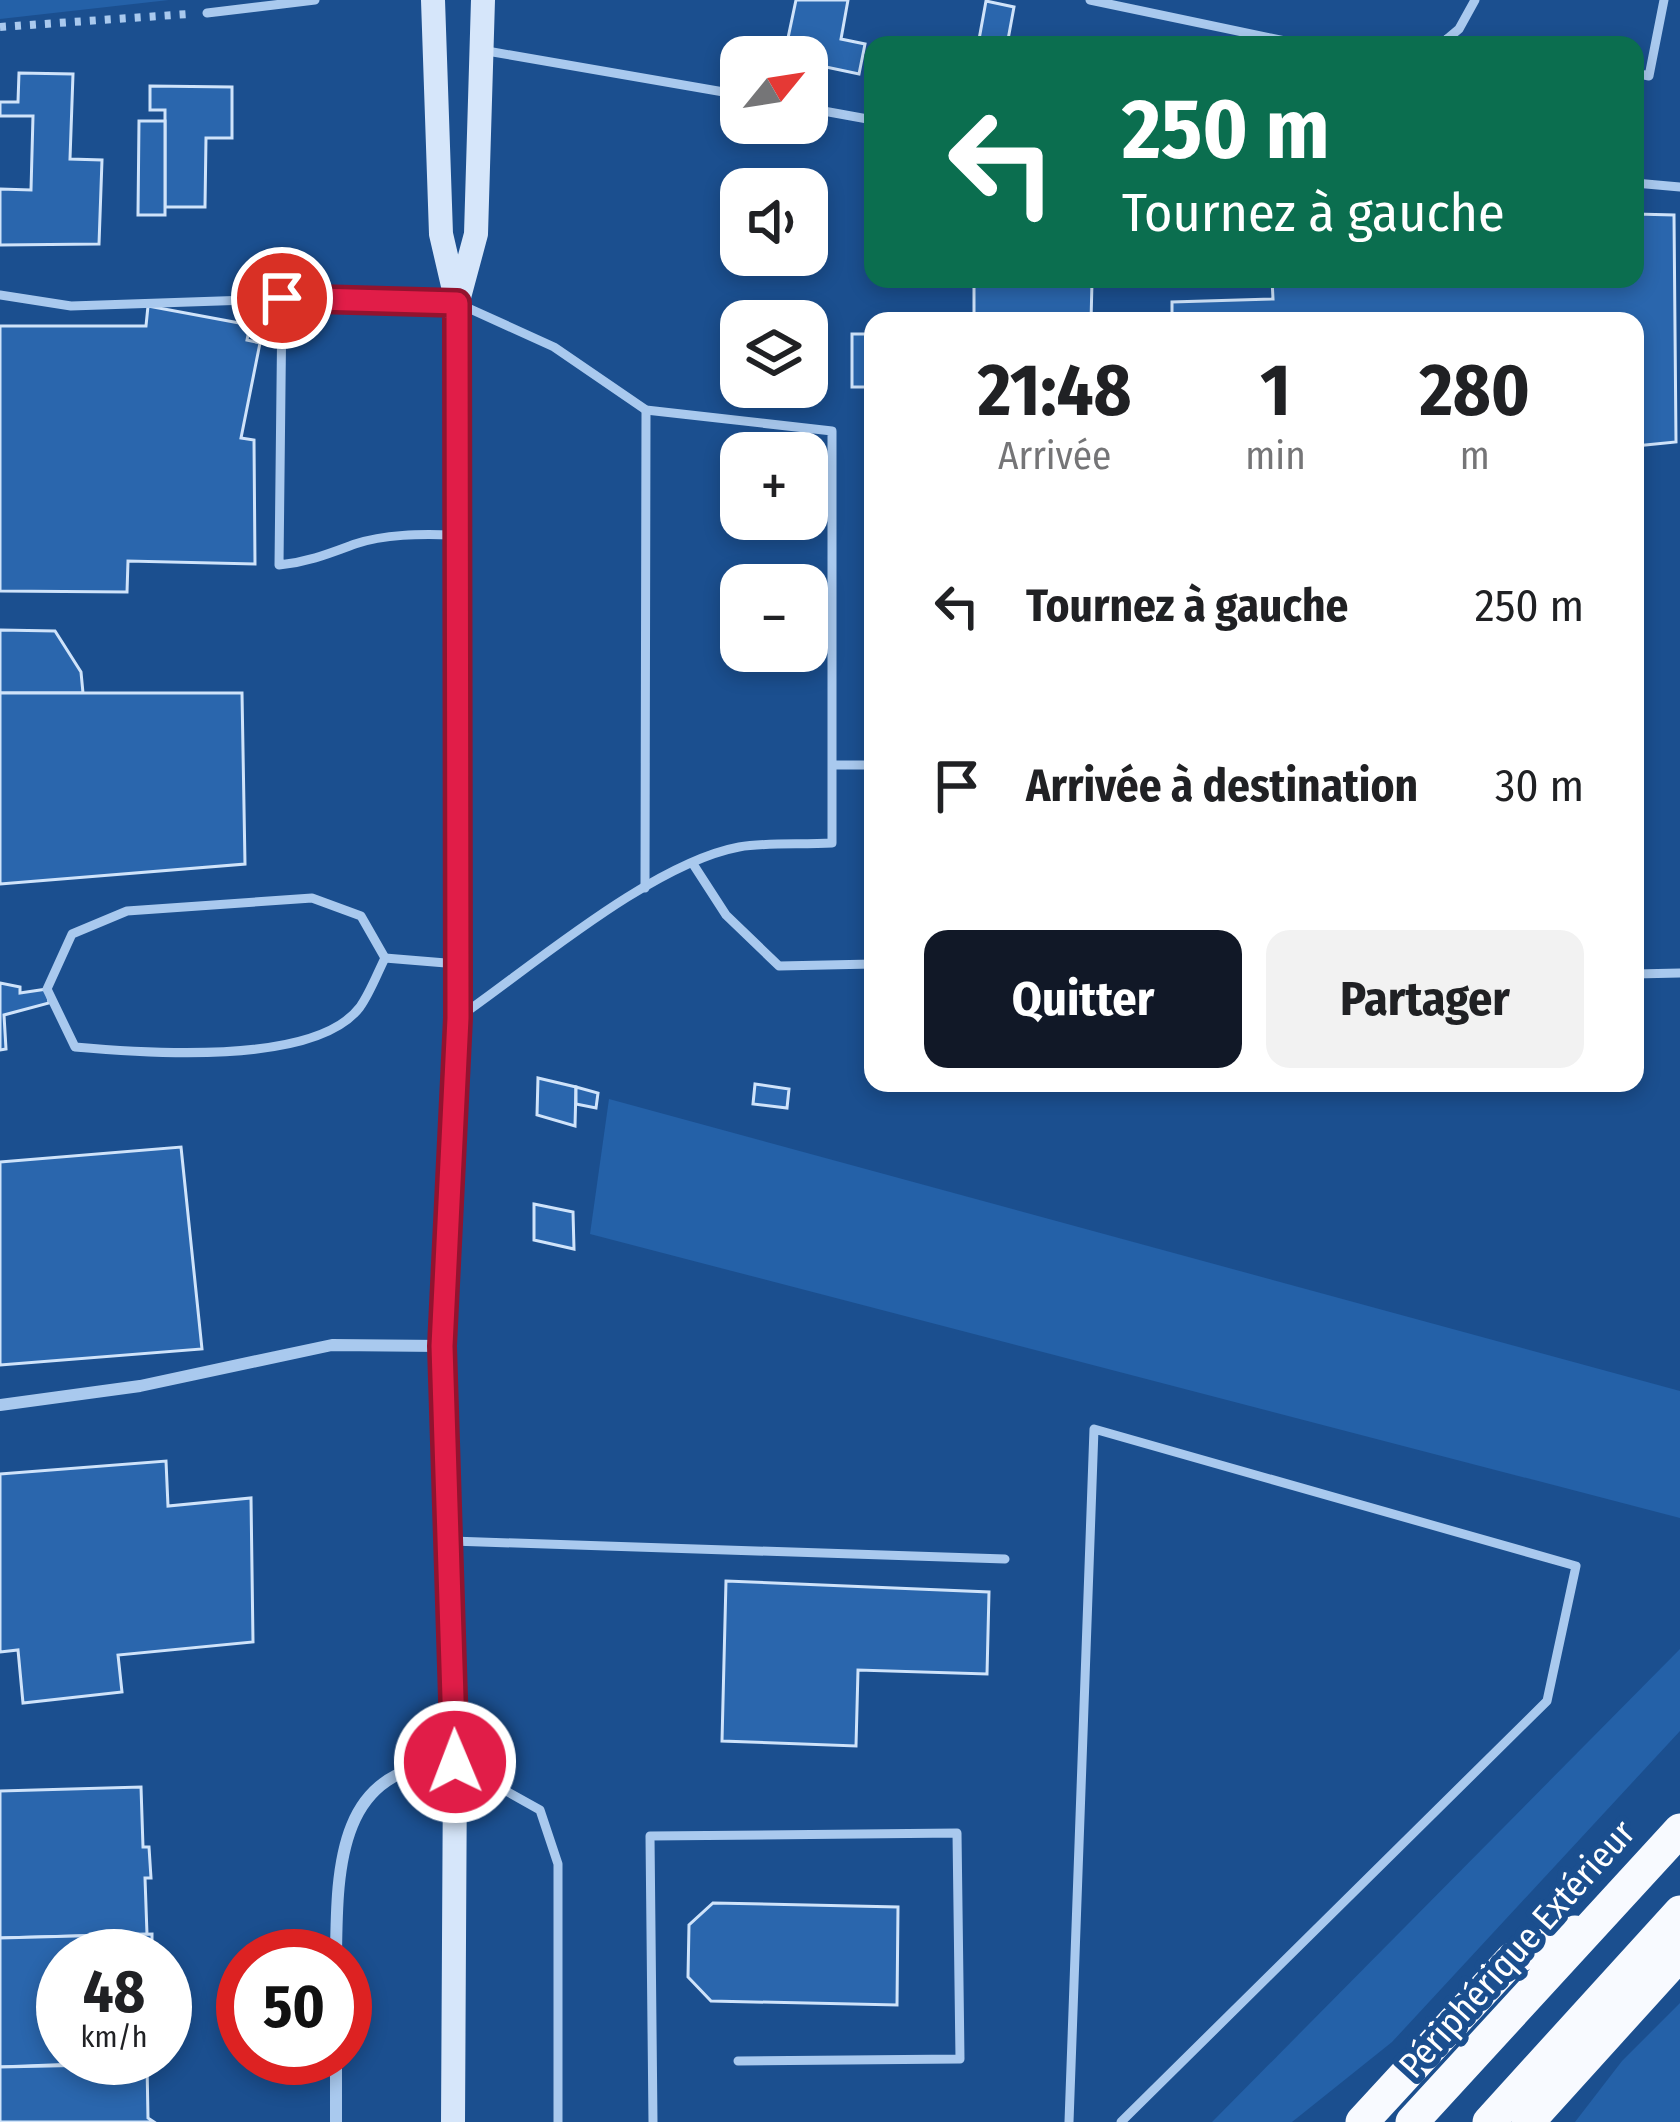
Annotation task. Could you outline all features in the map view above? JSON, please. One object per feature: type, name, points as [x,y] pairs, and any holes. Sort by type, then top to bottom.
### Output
[{"type":"highway","name":"Périphérique Extérieur","points":[[1412,2122],[1680,1830]]},
{"type":"highway","points":[[1489,2122],[1680,1912]]},
{"type":"highway","points":[[1362,2122],[1512,1959],[1588,1926]]},
{"type":"highway","points":[[1528,2122],[1671,1964],[1680,1936]]},
{"type":"main road","points":[[433,0],[441,234],[457,303],[458,1018],[442,1346],[452,1540],[453,2122]]},
{"type":"main road","points":[[457,303],[476,234],[482,0]]},
{"type":"street","points":[[0,1405],[140,1386],[332,1346],[442,1346]]},
{"type":"street","points":[[336,1929],[337,1870],[363,1800],[401,1768],[455,1762]]},
{"type":"street","points":[[336,2085],[336,2122]]},
{"type":"lane","points":[[207,13],[315,0]]},
{"type":"lane","points":[[1090,0],[1261,36]]},
{"type":"lane","points":[[1448,36],[1475,0]]},
{"type":"lane","points":[[1644,75],[1649,76],[1664,0]]},
{"type":"lane","points":[[481,50],[720,91]]},
{"type":"lane","points":[[828,111],[864,118]]},
{"type":"lane","points":[[1644,184],[1680,187]]},
{"type":"lane","points":[[0,295],[71,306],[282,298],[457,303],[554,346],[646,410],[832,430],[832,843],[737,848],[693,864],[645,889],[458,1018]]},
{"type":"lane","points":[[282,298],[279,565],[316,561],[358,543],[410,534],[458,535]]},
{"type":"lane","points":[[645,889],[646,410]]},
{"type":"lane","points":[[833,765],[864,765]]},
{"type":"lane","points":[[693,864],[726,915],[779,965],[864,964]]},
{"type":"lane","points":[[312,898],[361,916],[385,958],[358,1010],[320,1036],[258,1048],[152,1054],[75,1047],[47,989],[72,934],[127,911],[312,898]]},
{"type":"lane","points":[[385,958],[458,964]]},
{"type":"lane","points":[[1644,974],[1680,974]]},
{"type":"lane","points":[[1069,2122],[1094,1429],[1576,1567],[1547,1701],[1121,2122]]},
{"type":"lane","points":[[452,1540],[1005,1559]]},
{"type":"lane","points":[[455,1762],[540,1810],[558,1864],[558,2122]]},
{"type":"lane","points":[[653,2122],[650,1836],[957,1833],[960,2059],[738,2062]]},
{"type":"path","points":[[0,26],[207,13]]},
{"type":"shaded area","points":[[0,0],[169,0],[0,19]]},
{"type":"shaded area","points":[[609,1099],[1680,1391],[1680,1518],[590,1234]]},
{"type":"shaded area","points":[[1680,1649],[1680,1731],[1392,2042],[1292,2122],[1212,2122]]},
{"type":"shaded area","points":[[1680,2003],[1680,2122],[1575,2122],[1622,2061]]},
{"type":"building","points":[[796,0],[848,0],[841,39],[864,44],[859,74],[828,67],[828,36],[788,36]]},
{"type":"building","points":[[986,1],[1014,7],[1009,36],[980,36]]},
{"type":"building","points":[[19,73],[73,74],[70,159],[102,160],[99,244],[0,245],[0,189],[31,190],[33,116],[0,116],[0,102],[18,102]]},
{"type":"building","points":[[150,86],[232,87],[232,138],[206,138],[205,207],[165,207],[165,110],[150,110]]},
{"type":"building","points":[[139,121],[165,121],[165,215],[138,215]]},
{"type":"building","points":[[1644,214],[1674,215],[1676,442],[1644,445],[1644,312],[1172,312],[1172,302],[1273,299],[1272,288],[1644,288]]},
{"type":"building","points":[[974,288],[1092,288],[1091,312],[974,312]]},
{"type":"building","points":[[148,306],[250,325],[247,340],[260,343],[241,438],[254,440],[255,564],[128,561],[127,592],[0,591],[0,326],[146,326]]},
{"type":"building","points":[[852,334],[864,334],[864,387],[852,387]]},
{"type":"building","points":[[0,630],[55,631],[81,672],[83,693],[0,693]]},
{"type":"building","points":[[0,693],[242,693],[245,864],[0,884]]},
{"type":"building","points":[[0,983],[20,987],[20,993],[47,989],[49,1003],[4,1015],[6,1049],[0,1050]]},
{"type":"building","points":[[538,1078],[576,1087],[575,1126],[537,1115]]},
{"type":"building","points":[[755,1084],[789,1089],[787,1108],[753,1104]]},
{"type":"building","points":[[576,1087],[598,1093],[596,1108],[576,1104]]},
{"type":"building","points":[[181,1147],[202,1349],[0,1365],[0,1162]]},
{"type":"building","points":[[534,1204],[573,1212],[574,1249],[534,1240]]},
{"type":"building","points":[[166,1461],[168,1506],[251,1498],[253,1642],[118,1655],[122,1692],[23,1703],[18,1650],[0,1652],[0,1474]]},
{"type":"building","points":[[726,1581],[989,1592],[987,1674],[858,1670],[856,1746],[722,1741]]},
{"type":"building","points":[[141,1787],[143,1847],[149,1847],[151,1878],[145,1878],[147,1929],[36,1929],[36,1937],[0,1938],[0,1791]]},
{"type":"building","points":[[713,1903],[898,1907],[897,2005],[711,2001],[688,1977],[689,1925]]},
{"type":"building","points":[[36,1937],[36,2066],[0,2067],[0,1938]]},
{"type":"building","points":[[36,2066],[36,2085],[147,2085],[148,2118],[154,2122],[0,2122],[0,2067]]},
{"type":"route","points":[[282,298],[457,303],[458,1018],[442,1346],[452,1540],[455,1762]]}]
